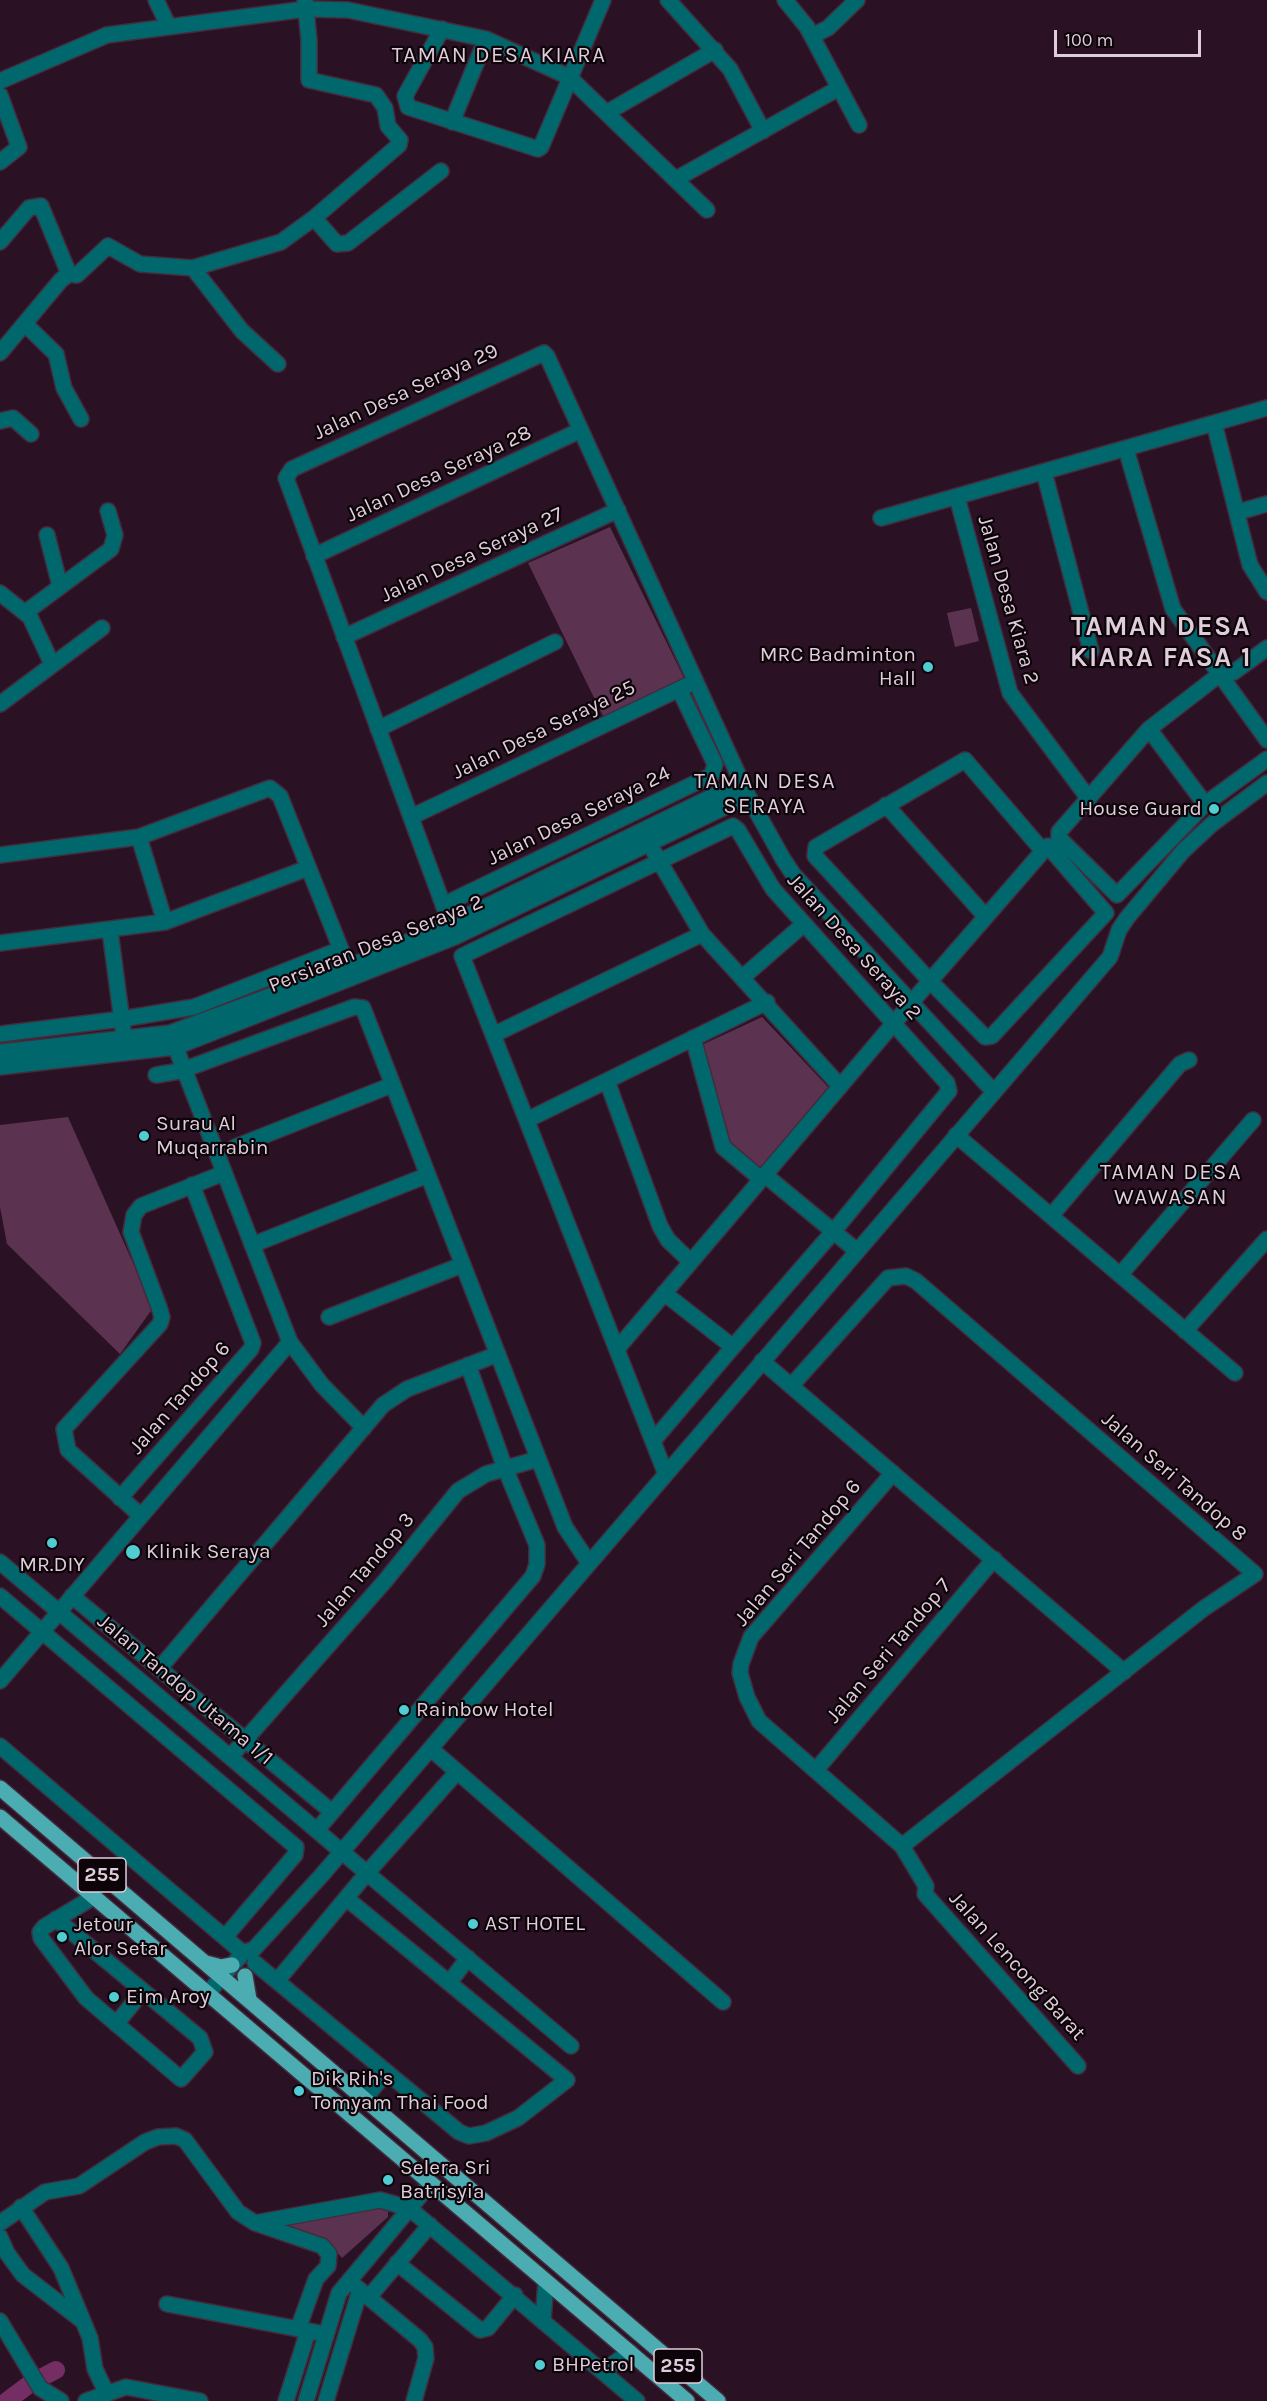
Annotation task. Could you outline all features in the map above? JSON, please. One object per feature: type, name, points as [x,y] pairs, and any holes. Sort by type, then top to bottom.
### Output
[{"type":"main road","name":"255","points":[[0,1788],[221,1977],[247,1966],[249,1999],[718,2401]]},
{"type":"main road","name":"255","points":[[0,1817],[687,2401]]},
{"type":"main road","points":[[203,1961],[214,1966],[232,1965]]},
{"type":"main road","points":[[581,2312],[595,2296]]},
{"type":"main road","points":[[600,2327],[614,2311]]},
{"type":"street","points":[[156,0],[169,27]]},
{"type":"street","points":[[442,29],[405,96],[408,107],[533,149],[541,147],[603,0]]},
{"type":"street","points":[[668,0],[715,50],[742,88],[763,131]]},
{"type":"street","points":[[785,0],[812,36],[859,125]]},
{"type":"street","points":[[812,36],[828,28],[857,0]]},
{"type":"street","points":[[0,353],[62,280],[69,274],[77,275],[108,246],[140,264],[193,268],[281,242],[314,218],[393,152],[400,140],[388,126],[385,108],[376,95],[309,80],[306,4]]},
{"type":"street","points":[[0,81],[108,35],[306,4],[349,5],[486,39],[569,77],[608,112],[707,210]]},
{"type":"street","points":[[452,122],[486,39]]},
{"type":"street","points":[[608,112],[715,50]]},
{"type":"street","points":[[676,179],[839,88]]},
{"type":"street","points":[[0,95],[19,147],[0,162]]},
{"type":"street","points":[[314,218],[337,244],[348,243],[441,171]]},
{"type":"street","points":[[0,242],[29,208],[41,206],[69,274]]},
{"type":"street","points":[[193,268],[242,331],[278,364]]},
{"type":"street","points":[[26,325],[56,354],[64,388],[81,419]]},
{"type":"street","name":"Jalan Desa Seraya 29","points":[[314,556],[286,478],[292,469],[539,353],[547,356],[581,430]]},
{"type":"street","points":[[881,518],[1267,408]]},
{"type":"street","points":[[0,421],[13,418],[31,434]]},
{"type":"street","points":[[1214,423],[1250,565],[1267,592]]},
{"type":"street","points":[[581,430],[745,789],[793,874],[993,1091]]},
{"type":"street","name":"Jalan Desa Seraya 28","points":[[314,556],[581,430]]},
{"type":"street","points":[[1126,449],[1173,609],[1267,740]]},
{"type":"street","points":[[1044,472],[1091,651]]},
{"type":"street","name":"Jalan Desa Kiara 2","points":[[957,497],[1010,693],[1089,799]]},
{"type":"street","points":[[1238,512],[1267,504]]},
{"type":"street","name":"Jalan Desa Seraya 27","points":[[344,638],[618,510]]},
{"type":"street","points":[[26,612],[111,549],[115,535],[108,511]]},
{"type":"street","points":[[47,535],[60,586]]},
{"type":"street","points":[[314,556],[452,930]]},
{"type":"street","points":[[0,593],[26,612],[52,664]]},
{"type":"street","points":[[0,704],[102,628]]},
{"type":"street","points":[[378,729],[555,642]]},
{"type":"street","points":[[1267,648],[1234,672],[1219,676],[1149,729],[1059,832],[1059,838],[1117,895],[1204,804],[1267,759]]},
{"type":"street","name":"Jalan Desa Seraya 25","points":[[411,817],[696,681]]},
{"type":"street","name":"Jalan Desa Seraya 24","points":[[443,905],[712,775],[715,764],[679,689]]},
{"type":"street","points":[[1149,729],[1204,804]]},
{"type":"street","points":[[617,1349],[911,1003],[930,981],[986,917],[1043,851],[1048,846],[1104,909],[1104,917],[988,1038],[930,981],[814,853],[816,847],[965,760],[1043,851]]},
{"type":"street","points":[[221,2004],[247,1966],[342,1851],[1110,957],[1119,930],[1127,918],[1183,851],[1212,824],[1267,783]]},
{"type":"street","points":[[0,855],[139,837],[270,788],[280,796],[348,967]]},
{"type":"street","name":"Persiaran Desa Seraya 2","points":[[0,1067],[173,1040],[452,930],[650,844],[745,789]]},
{"type":"street","name":"Persiaran Desa Seraya 2","points":[[0,1052],[124,1037],[173,1040],[348,967],[452,930],[745,789]]},
{"type":"street","points":[[886,805],[986,917]]},
{"type":"street","name":"Jalan Desa Seraya 2","points":[[658,860],[733,826],[738,830],[763,876],[947,1083],[949,1091],[834,1232]]},
{"type":"street","points":[[139,837],[165,922]]},
{"type":"street","points":[[650,844],[702,934],[767,1002],[840,1086]]},
{"type":"street","points":[[658,860],[462,956],[666,1472]]},
{"type":"street","points":[[0,943],[110,931],[165,922],[308,868]]},
{"type":"street","points":[[743,977],[804,924]]},
{"type":"street","points":[[110,931],[124,1037]]},
{"type":"street","points":[[493,1035],[702,934]]},
{"type":"street","points":[[0,1034],[122,1019],[194,1007],[341,949]]},
{"type":"street","points":[[527,1120],[767,1002]]},
{"type":"street","points":[[156,1075],[184,1070],[359,1006],[363,1008],[565,1527],[589,1563]]},
{"type":"street","points":[[693,1038],[723,1147],[856,1251]]},
{"type":"street","points":[[173,1040],[290,1342],[322,1385],[364,1428]]},
{"type":"street","points":[[1051,1216],[1180,1064],[1189,1060]]},
{"type":"street","points":[[607,1081],[660,1227],[668,1240],[691,1262]]},
{"type":"street","points":[[235,1147],[392,1085]]},
{"type":"street","points":[[1120,1275],[1253,1120]]},
{"type":"street","points":[[956,1135],[1235,1373]]},
{"type":"street","points":[[140,1515],[68,1450],[64,1429],[160,1324],[162,1317],[159,1307],[131,1232],[134,1215],[141,1206],[224,1173]]},
{"type":"street","points":[[252,1245],[428,1175]]},
{"type":"street","name":"Jalan Tandop 6","points":[[120,1498],[250,1349],[252,1337],[192,1185]]},
{"type":"street","points":[[653,1440],[834,1232]]},
{"type":"street","points":[[1185,1331],[1267,1239]]},
{"type":"street","points":[[329,1317],[462,1265]]},
{"type":"street","name":"Jalan Seri Tandop 8","points":[[791,1386],[888,1278],[906,1276],[916,1281],[1261,1570],[1203,1609],[902,1846]]},
{"type":"street","points":[[664,1293],[733,1347]]},
{"type":"street","points":[[0,1681],[290,1342]]},
{"type":"street","points":[[250,1349],[269,1365]]},
{"type":"street","points":[[159,1669],[364,1428],[394,1396],[498,1354]]},
{"type":"street","points":[[762,1361],[1124,1672]]},
{"type":"street","points":[[317,1830],[533,1576],[539,1556],[537,1545],[505,1468],[468,1365]]},
{"type":"street","name":"Jalan Tandop 3","points":[[231,1756],[385,1581],[458,1491],[479,1477],[538,1459]]},
{"type":"street","name":"Jalan Seri Tandop 6","points":[[893,1473],[751,1637],[741,1664],[742,1681],[755,1715],[902,1846],[926,1886],[925,1894]]},
{"type":"street","name":"Jalan Seri Tandop 7","points":[[816,1770],[994,1559]]},
{"type":"street","name":"Jalan Tandop Utama 1/1","points":[[0,1562],[571,2046]]},
{"type":"street","points":[[0,1596],[296,1847],[295,1856],[225,1937]]},
{"type":"street","points":[[72,1596],[332,1812]]},
{"type":"street","points":[[0,1746],[225,1937],[247,1966]]},
{"type":"street","points":[[430,1749],[723,2002]]},
{"type":"street","points":[[277,1981],[367,1873],[457,1772]]},
{"type":"street","name":"Jalan Lencong Barat","points":[[925,1894],[1078,2066]]},
{"type":"street","points":[[56,1919],[200,2038],[205,2052],[181,2079],[86,1998],[41,1938],[41,1929],[56,1919],[95,1896]]},
{"type":"street","points":[[208,1993],[232,1965],[247,1966],[277,1981],[459,2132],[469,2136],[486,2133],[518,2118],[567,2080],[346,1898]]},
{"type":"street","points":[[449,1983],[468,1958]]},
{"type":"street","points":[[116,2024],[143,1991]]},
{"type":"street","points":[[364,2098],[387,2072]]},
{"type":"street","points":[[0,2223],[49,2190],[79,2186],[145,2142],[158,2137],[176,2136],[185,2140],[238,2212],[255,2223],[322,2246],[330,2259],[328,2266],[316,2278],[286,2401]]},
{"type":"street","points":[[326,2401],[359,2289],[410,2208],[430,2184]]},
{"type":"street","points":[[255,2223],[380,2200],[410,2208],[637,2401]]},
{"type":"street","points":[[21,2207],[52,2251],[90,2338],[95,2369],[115,2395]]},
{"type":"street","points":[[306,2401],[339,2293],[359,2289],[397,2263],[430,2224]]},
{"type":"street","points":[[0,2237],[7,2253],[23,2275],[81,2319]]},
{"type":"street","points":[[397,2263],[480,2330],[488,2328],[515,2295]]},
{"type":"street","points":[[543,2320],[546,2282]]},
{"type":"street","points":[[359,2289],[420,2340],[425,2347],[426,2358],[414,2401]]},
{"type":"street","points":[[167,2304],[325,2334]]},
{"type":"street","points":[[0,2321],[36,2382],[61,2401]]},
{"type":"street","points":[[603,2371],[630,2352]]},
{"type":"street","points":[[86,2401],[115,2395],[130,2387],[200,2401]]},
{"type":"shaded area","points":[[610,527],[685,680],[603,716],[528,563]]},
{"type":"shaded area","points":[[971,608],[979,641],[955,647],[947,613]]},
{"type":"shaded area","points":[[762,1017],[829,1088],[758,1170],[726,1144],[695,1048]]},
{"type":"shaded area","points":[[68,1117],[153,1308],[120,1354],[7,1244],[0,1207],[0,1125]]},
{"type":"shaded area","points":[[380,2203],[388,2209],[388,2217],[342,2258],[326,2240],[280,2224]]},
{"type":"waterway","points":[[7,2401],[31,2383],[56,2370]]},
{"type":"place","name":"MRC Badminton Hall","points":[[928,667]]},
{"type":"place","name":"House Guard","points":[[1214,809]]},
{"type":"place","name":"Surau Al Muqarrabin","points":[[144,1136]]},
{"type":"place","name":"MR.DIY","points":[[52,1543]]},
{"type":"place","name":"Klinik Seraya","points":[[133,1552]]},
{"type":"place","name":"Rainbow Hotel","points":[[404,1710]]},
{"type":"place","name":"AST HOTEL","points":[[473,1924]]},
{"type":"place","name":"Jetour Alor Setar","points":[[62,1937]]},
{"type":"place","name":"Eim Aroy","points":[[114,1997]]},
{"type":"place","name":"Dik Rih's Tomyam Thai Food","points":[[299,2091]]},
{"type":"place","name":"Selera Sri Batrisyia","points":[[388,2180]]},
{"type":"place","name":"BHPetrol","points":[[540,2365]]},
{"type":"district","name":"TAMAN DESA KIARA","points":[[499,56]]},
{"type":"district","name":"TAMAN DESA KIARA FASA 1","points":[[1161,642]]},
{"type":"district","name":"TAMAN DESA SERAYA","points":[[765,794]]},
{"type":"district","name":"TAMAN DESA WAWASAN","points":[[1171,1186]]}]
